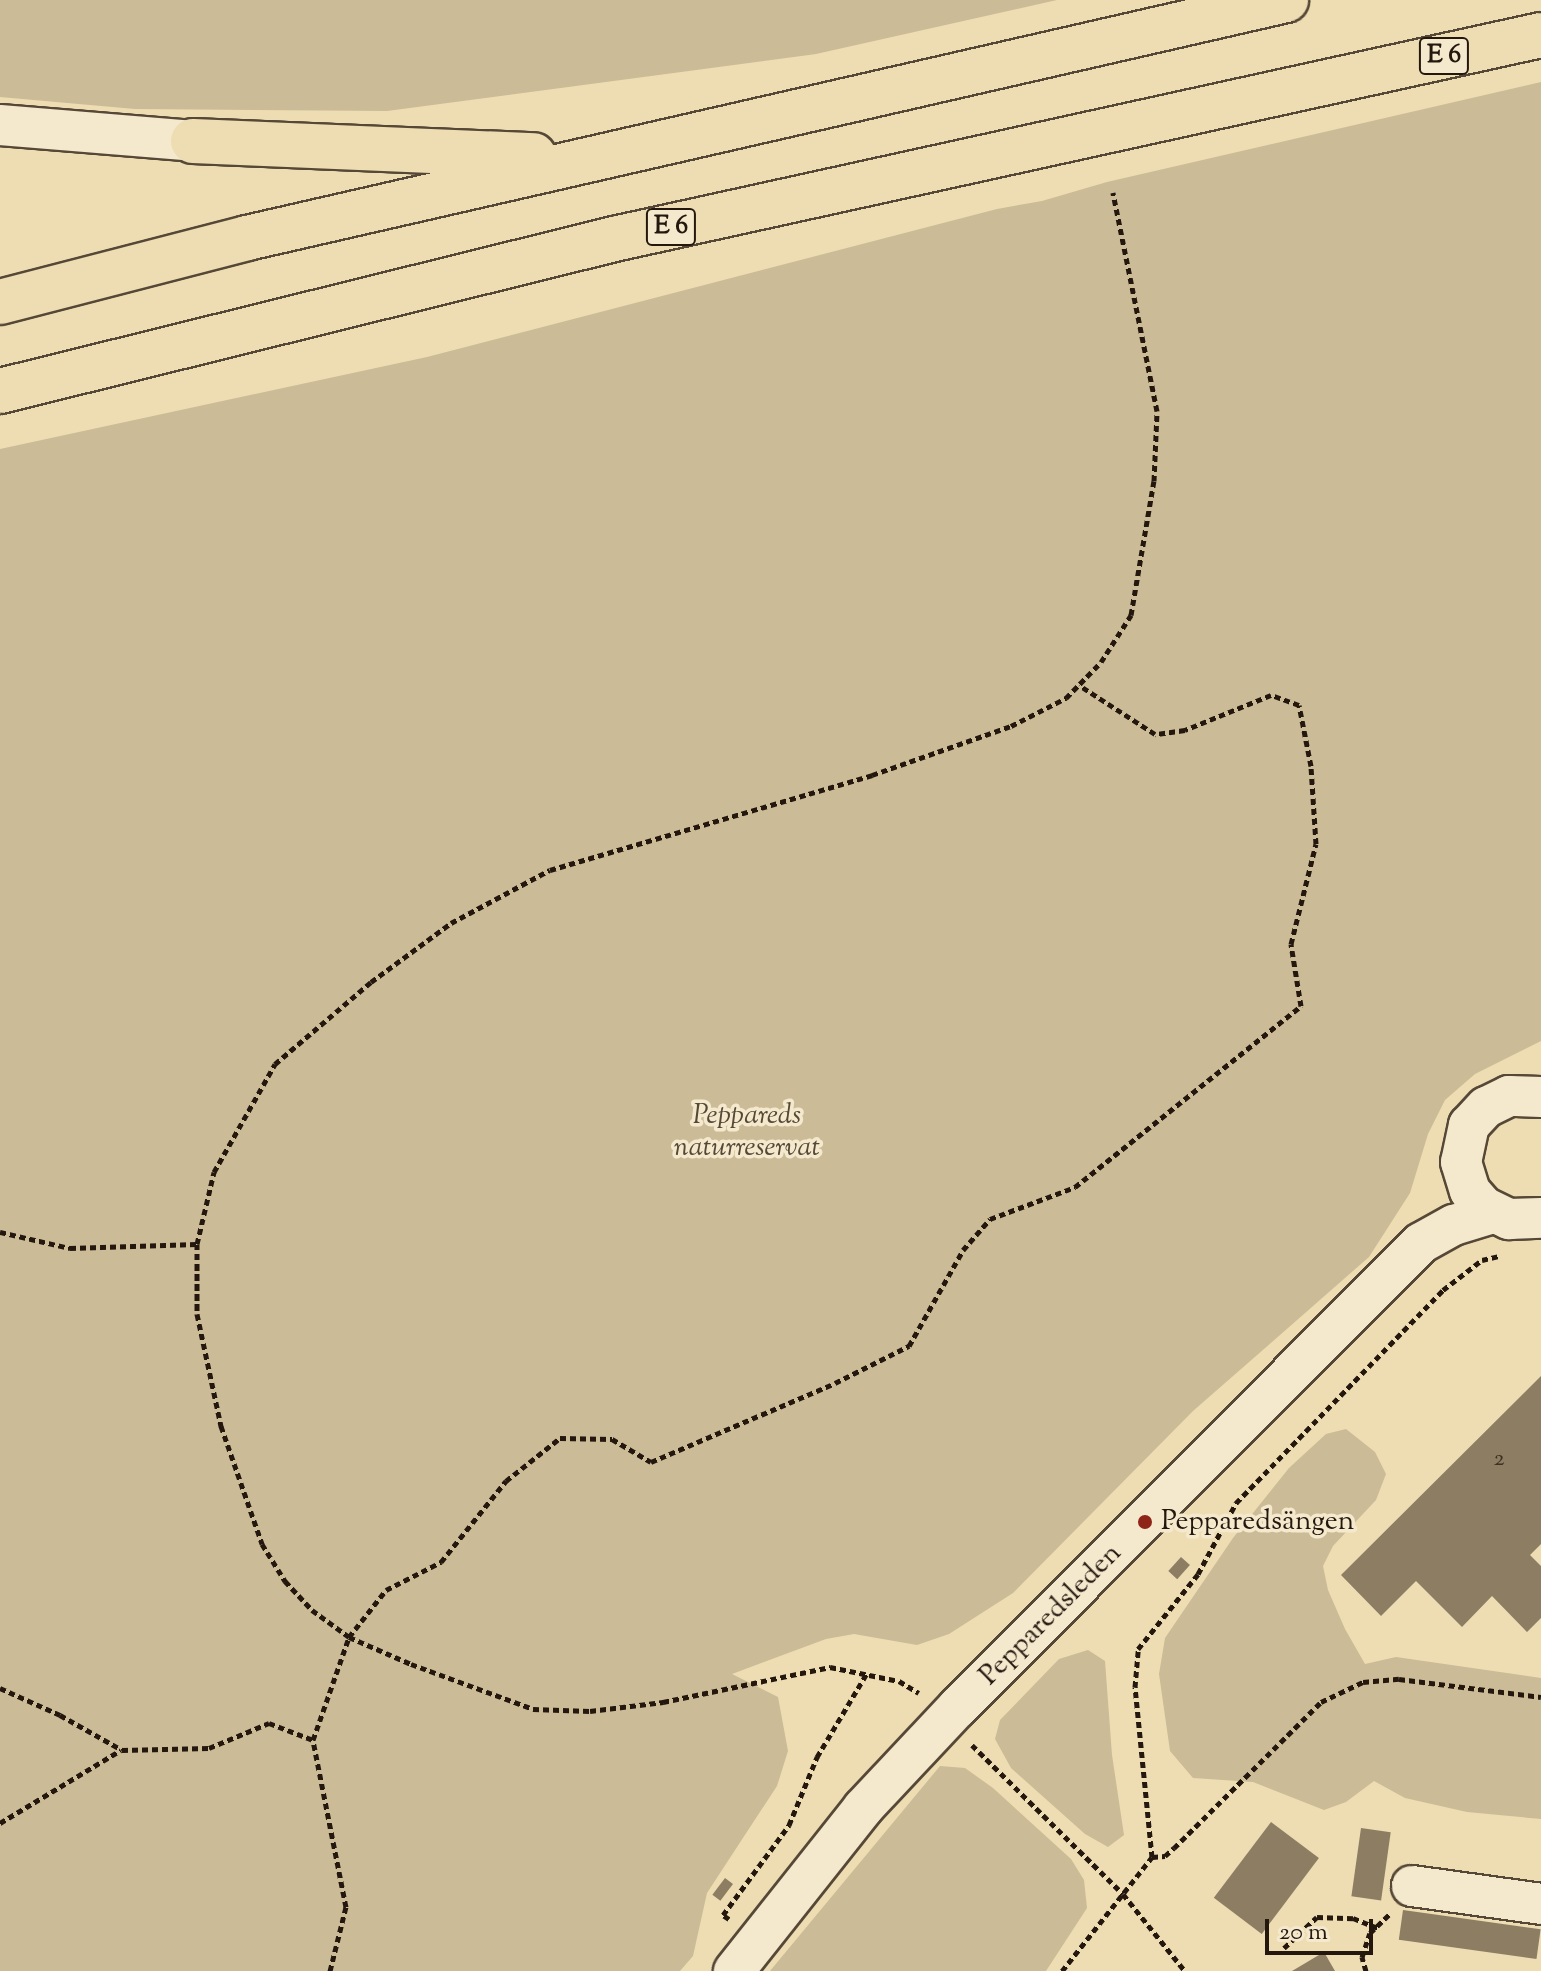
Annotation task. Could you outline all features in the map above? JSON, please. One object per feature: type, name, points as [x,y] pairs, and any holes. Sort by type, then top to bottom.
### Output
[{"type":"highway","points":[[0,302],[247,238],[1286,0]]},
{"type":"highway","name":"E 6","points":[[0,391],[614,239],[1541,35]]},
{"type":"highway","points":[[193,141],[592,157]]},
{"type":"street","points":[[0,125],[193,141]]},
{"type":"street","name":"Pepparedsleden","points":[[1421,1243],[1461,1162],[1469,1125],[1486,1107],[1509,1096],[1541,1097]]},
{"type":"street","points":[[1461,1162],[1470,1191],[1493,1213]]},
{"type":"street","name":"Pepparedsleden","points":[[734,1971],[846,1828],[958,1707],[1421,1243],[1454,1225],[1493,1213],[1518,1220],[1541,1218]]},
{"type":"street","points":[[1412,1886],[1541,1904]]},
{"type":"path","points":[[924,1696],[899,1681],[830,1667],[663,1702],[590,1711],[533,1709],[425,1670],[349,1637],[312,1610],[285,1581],[262,1544],[221,1426],[197,1314],[197,1244],[214,1172],[275,1064],[371,982],[451,923],[550,870],[872,775],[1011,726],[1066,698],[1101,662],[1131,615],[1154,481],[1157,411],[1113,192]]},
{"type":"path","points":[[330,1971],[346,1907],[313,1740],[349,1637],[386,1590],[441,1562],[506,1481],[560,1438],[612,1439],[651,1462],[835,1383],[909,1346],[963,1250],[990,1219],[1075,1187],[1301,1006],[1291,944],[1316,844],[1311,766],[1299,705],[1271,695],[1185,730],[1155,734],[1079,685]]},
{"type":"path","points":[[0,1232],[70,1248],[197,1244]]},
{"type":"path","points":[[1062,1971],[1152,1857],[1135,1687],[1138,1649],[1198,1574],[1236,1503],[1443,1290],[1482,1260],[1511,1256]]},
{"type":"path","points":[[732,1921],[723,1915],[789,1825],[817,1757],[867,1673]]},
{"type":"path","points":[[1152,1857],[1165,1856],[1174,1848],[1321,1702],[1363,1682],[1399,1679],[1541,1697]]},
{"type":"path","points":[[0,1688],[60,1715],[122,1750]]},
{"type":"path","points":[[0,1823],[122,1750],[209,1748],[269,1723],[313,1740]]},
{"type":"path","points":[[969,1741],[1123,1894],[1185,1971]]},
{"type":"path","points":[[1366,1971],[1362,1957],[1370,1933],[1378,1928],[1412,1886]]},
{"type":"path","points":[[1284,1948],[1317,1917],[1353,1918],[1378,1928]]},
{"type":"green space","points":[[0,0],[1057,0],[816,54],[387,111],[135,109],[0,97]]},
{"type":"green space","name":"Peppareds naturreservat","points":[[1541,82],[1541,1041],[1475,1074],[1445,1100],[1428,1134],[1410,1193],[1369,1257],[1193,1411],[1013,1593],[949,1634],[917,1645],[854,1634],[826,1639],[732,1674],[778,1697],[788,1751],[777,1786],[707,1893],[693,1956],[680,1971],[0,1971],[0,449],[427,357],[997,209],[1042,201],[1107,182]]},
{"type":"green space","points":[[1346,1429],[1375,1452],[1386,1474],[1376,1500],[1333,1546],[1323,1566],[1328,1590],[1345,1629],[1365,1664],[1396,1657],[1541,1678],[1541,1819],[1467,1812],[1405,1798],[1374,1781],[1346,1802],[1324,1810],[1253,1782],[1193,1778],[1170,1751],[1159,1674],[1165,1638],[1233,1538],[1289,1468],[1326,1434]]},
{"type":"green space","points":[[1088,1650],[1105,1661],[1112,1755],[1124,1835],[1108,1847],[1085,1834],[1011,1768],[995,1739],[1000,1720],[1059,1659]]},
{"type":"green space","points":[[940,1766],[965,1768],[993,1788],[1071,1859],[1084,1880],[1087,1908],[1046,1971],[770,1971]]},
{"type":"building","points":[[1541,1376],[1541,1544],[1530,1555],[1541,1566],[1541,1618],[1527,1632],[1492,1596],[1462,1627],[1416,1581],[1381,1616],[1341,1575]]},
{"type":"building","points":[[1181,1557],[1190,1565],[1177,1579],[1168,1571]]},
{"type":"building","points":[[1271,1822],[1319,1858],[1262,1934],[1214,1898]]},
{"type":"building","points":[[1361,1828],[1391,1832],[1381,1901],[1351,1896]]},
{"type":"building","points":[[725,1878],[733,1884],[720,1901],[712,1895]]},
{"type":"building","points":[[1403,1910],[1541,1929],[1536,1959],[1399,1940]]},
{"type":"building","points":[[1324,1952],[1335,1971],[1292,1971]]},
{"type":"place","name":"Pepparedsängen","points":[[1145,1522]]}]
